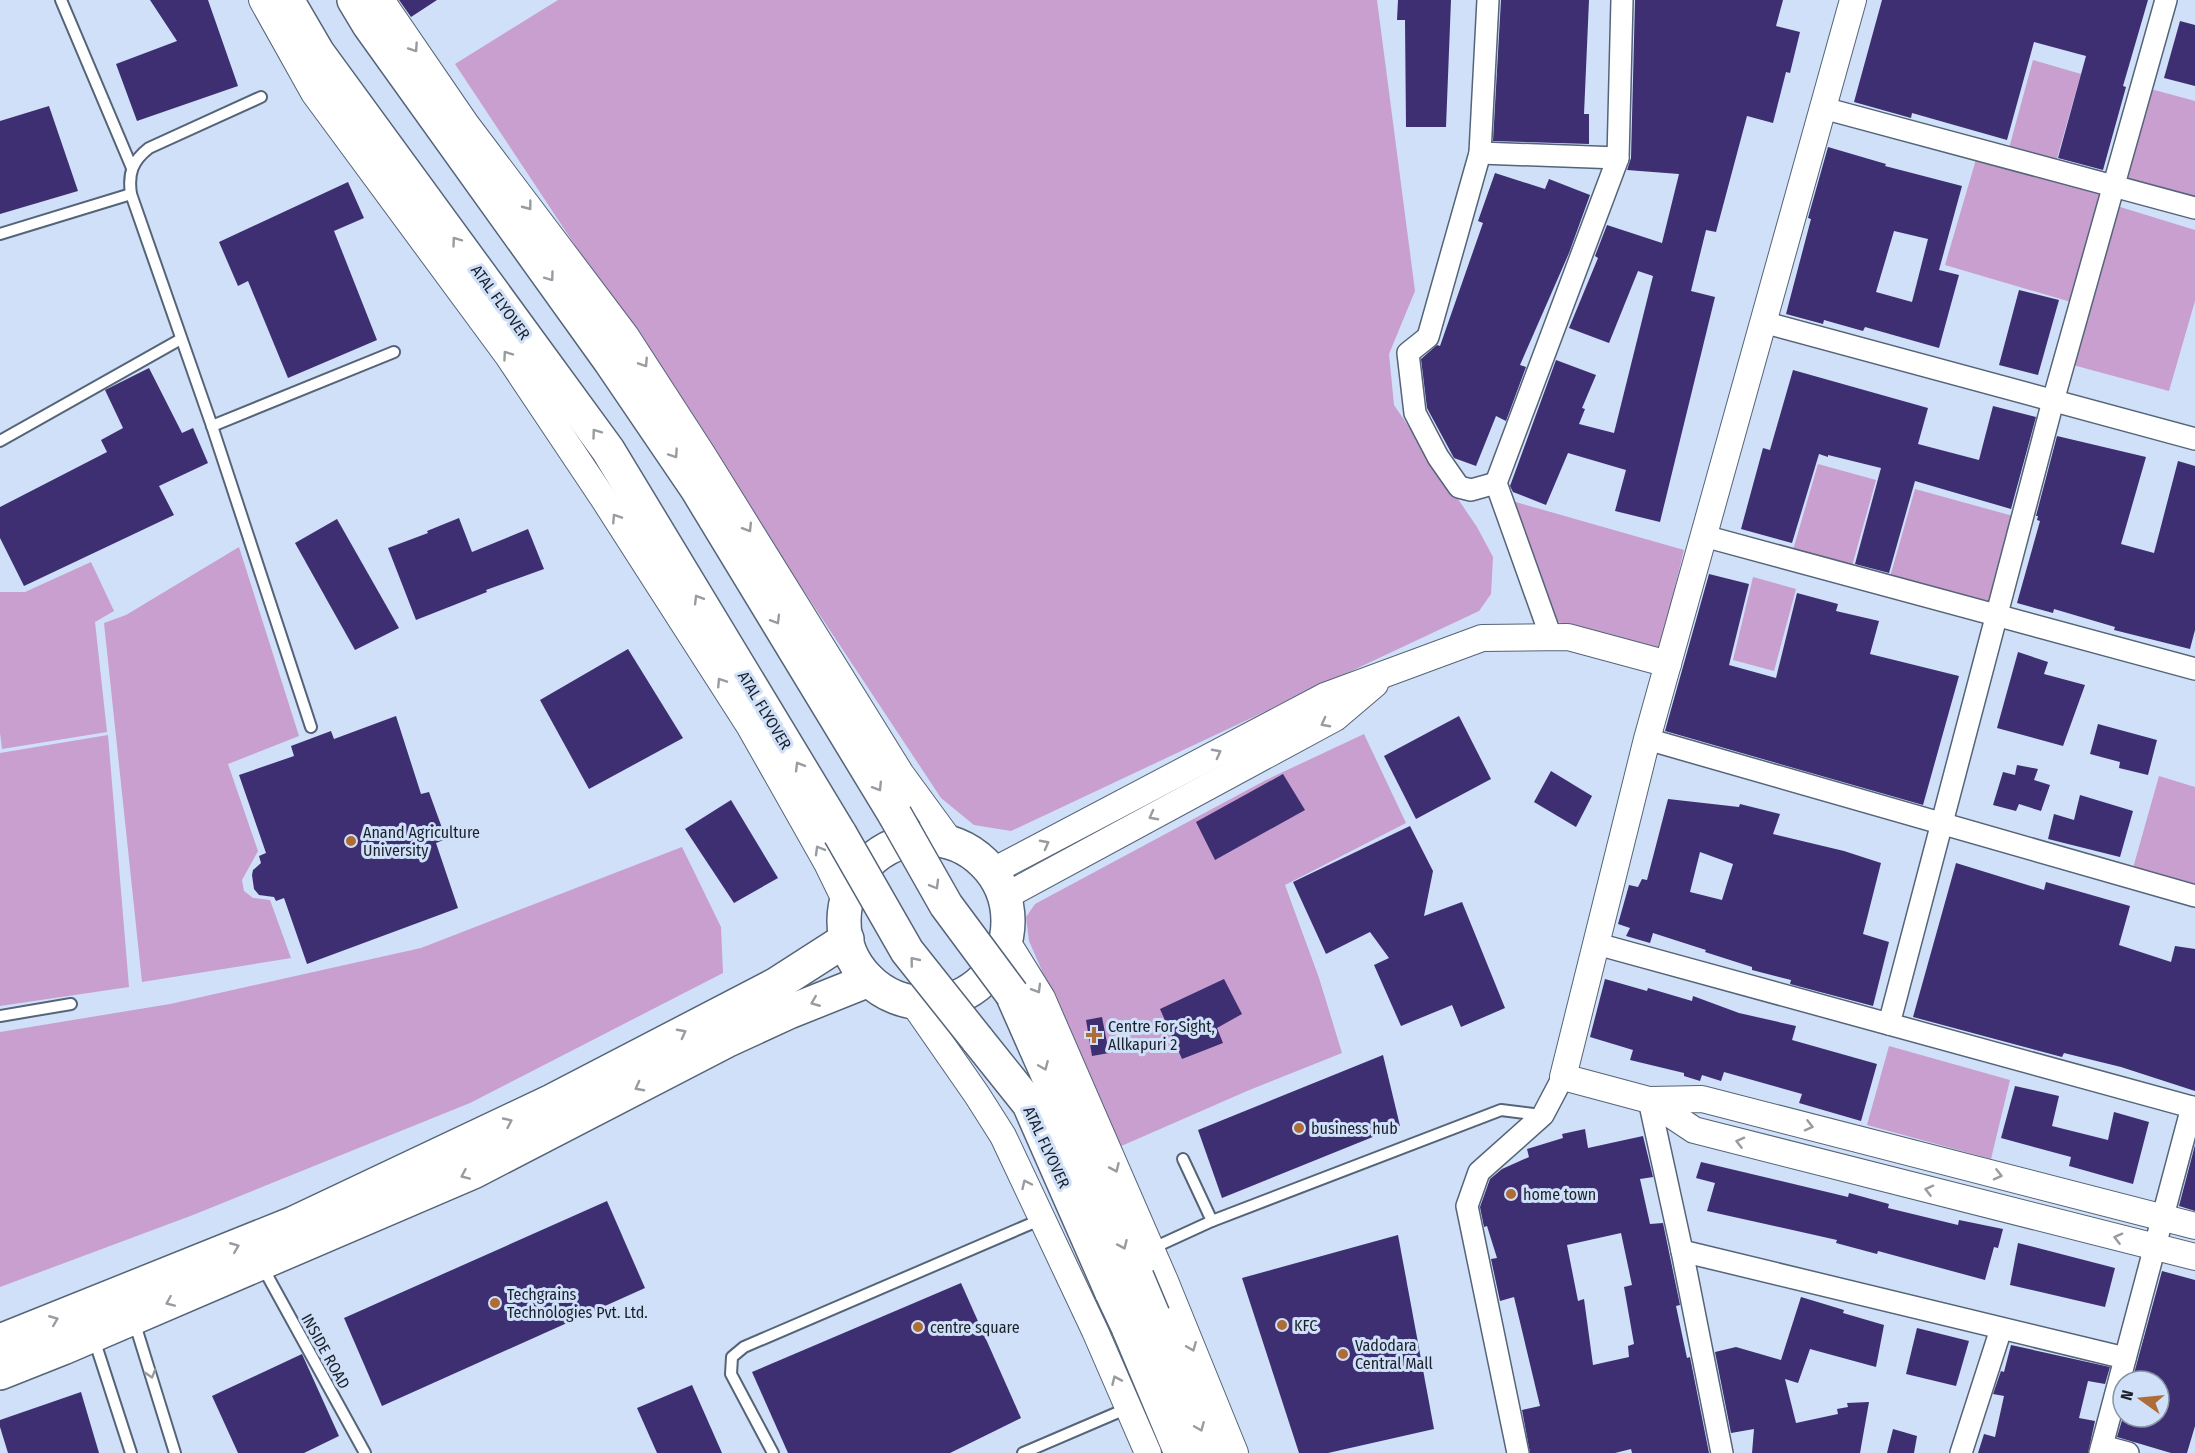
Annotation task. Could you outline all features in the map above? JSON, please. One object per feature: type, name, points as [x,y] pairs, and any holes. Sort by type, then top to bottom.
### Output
[{"type":"main road","name":"ATAL FLYOVER","points":[[287,0],[318,53],[608,450],[805,775],[907,951],[1029,1104],[1181,1453]]},
{"type":"main road","name":"ATAL FLYOVER","points":[[368,8],[697,489],[895,815],[946,905],[1012,994],[1130,1260],[1211,1453]]},
{"type":"main road","points":[[923,838],[950,841],[974,853],[999,884],[1009,924],[1004,952],[989,976],[967,994],[941,1003],[913,1003],[886,994],[869,980],[851,955],[844,929],[846,902],[856,877],[874,857],[897,843],[923,838]]},
{"type":"main road","points":[[0,1341],[205,1273],[261,1263],[473,1172],[557,1114],[777,984],[847,939]]},
{"type":"main road","points":[[0,1373],[133,1318],[205,1273],[294,1223],[557,1114],[789,1012],[869,980]]},
{"type":"street","points":[[262,0],[314,93],[508,356],[603,498],[750,727],[846,902]]},
{"type":"street","points":[[1488,0],[1480,153],[1428,337],[1408,353],[1415,413],[1438,457],[1459,487],[1471,490],[1496,483]]},
{"type":"street","points":[[1551,637],[1496,483],[1618,158],[1622,0]]},
{"type":"street","points":[[1518,1453],[1467,1206],[1479,1172],[1543,1115],[1563,1077],[1647,739],[1853,0]]},
{"type":"street","points":[[1889,1024],[2053,401],[2166,0]]},
{"type":"street","points":[[368,8],[466,124],[626,336],[704,455],[901,774],[950,841]]},
{"type":"street","points":[[1823,108],[2195,208]]},
{"type":"street","points":[[1480,153],[1618,158]]},
{"type":"street","points":[[1763,322],[2195,439]]},
{"type":"street","points":[[1704,536],[2195,669]]},
{"type":"street","points":[[999,884],[1325,696],[1482,638],[1568,637],[1668,664]]},
{"type":"street","points":[[1647,739],[2195,896]]},
{"type":"street","points":[[1006,940],[1042,998],[1165,1281],[1235,1453]]},
{"type":"street","points":[[1597,944],[2193,1108],[2154,1246],[2101,1450],[2128,1453]]},
{"type":"street","points":[[913,1003],[1003,1136],[1095,1331],[1148,1453]]},
{"type":"street","points":[[1563,1077],[1649,1101],[1694,1130],[2195,1257]]},
{"type":"street","points":[[1649,1101],[1702,1099],[2195,1226]]},
{"type":"street","points":[[1649,1101],[1682,1251],[1722,1453]]},
{"type":"street","points":[[1682,1251],[2125,1358]]},
{"type":"street","points":[[1095,1331],[1165,1281]]},
{"type":"street","points":[[1960,1453],[2001,1329]]},
{"type":"lane","points":[[61,0],[132,168]]},
{"type":"lane","points":[[261,97],[149,148],[139,156],[132,168],[129,180],[131,194],[212,426],[311,727]]},
{"type":"lane","points":[[0,234],[131,194]]},
{"type":"lane","points":[[0,441],[181,339]]},
{"type":"lane","points":[[212,426],[394,352]]},
{"type":"lane","points":[[0,1016],[71,1004]]},
{"type":"lane","points":[[1151,1249],[1212,1221],[1501,1110],[1543,1115]]},
{"type":"lane","points":[[1183,1159],[1212,1221]]},
{"type":"lane","points":[[773,1453],[731,1374],[732,1357],[744,1347],[1042,1219]]},
{"type":"lane","name":"INSIDE ROAD","points":[[261,1263],[364,1453]]},
{"type":"lane","points":[[133,1318],[175,1453]]},
{"type":"lane","points":[[93,1335],[131,1453]]},
{"type":"lane","points":[[1023,1453],[1128,1408]]},
{"type":"shaded area","points":[[558,0],[1377,0],[1415,291],[1389,354],[1394,405],[1477,527],[1493,557],[1491,594],[1479,611],[1011,831],[974,825],[941,798],[455,64]]},
{"type":"shaded area","points":[[2033,60],[2081,74],[2055,165],[2008,152]]},
{"type":"shaded area","points":[[2147,88],[2195,101],[2195,203],[2121,181]]},
{"type":"shaded area","points":[[1977,156],[2105,191],[2071,302],[1945,265]]},
{"type":"shaded area","points":[[2117,206],[2195,230],[2195,301],[2169,391],[2073,365]]},
{"type":"shaded area","points":[[1818,464],[1876,480],[1852,566],[1793,550]]},
{"type":"shaded area","points":[[1915,489],[2013,516],[1989,604],[1890,577]]},
{"type":"shaded area","points":[[1512,501],[1684,550],[1660,649],[1554,621]]},
{"type":"shaded area","points":[[239,547],[299,736],[228,764],[258,851],[242,880],[244,891],[253,898],[270,900],[291,958],[142,982],[104,623],[126,615]]},
{"type":"shaded area","points":[[91,562],[114,611],[95,622],[107,732],[2,749],[0,592],[25,592]]},
{"type":"shaded area","points":[[1753,577],[1796,589],[1774,671],[1733,660]]},
{"type":"shaded area","points":[[1364,734],[1406,823],[1285,885],[1319,978],[1342,1053],[1247,1091],[1119,1147],[1029,941],[1026,917],[1035,904],[1266,780]]},
{"type":"shaded area","points":[[108,735],[129,987],[0,1006],[0,753]]},
{"type":"shaded area","points":[[2159,776],[2195,787],[2195,885],[2133,868]]},
{"type":"shaded area","points":[[682,847],[721,927],[723,973],[470,1103],[193,1215],[0,1287],[0,1032],[170,1004],[421,948]]},
{"type":"shaded area","points":[[1889,1046],[2010,1080],[1991,1159],[1867,1125]]},
{"type":"building","points":[[150,0],[208,0],[238,86],[137,121],[116,64],[177,41]]},
{"type":"building","points":[[399,0],[437,0],[411,17]]},
{"type":"building","points":[[1398,0],[1451,0],[1446,127],[1406,127],[1405,20],[1397,20]]},
{"type":"building","points":[[1501,0],[1589,0],[1584,114],[1589,114],[1589,144],[1493,141]]},
{"type":"building","points":[[1635,0],[1783,0],[1776,26],[1800,32],[1790,73],[1786,72],[1773,123],[1747,116],[1716,232],[1706,230],[1691,291],[1715,297],[1660,522],[1615,511],[1626,470],[1568,453],[1546,505],[1513,492],[1510,486],[1556,360],[1596,375],[1582,408],[1585,409],[1579,424],[1614,433],[1653,276],[1638,271],[1609,343],[1569,328],[1598,258],[1595,256],[1607,225],[1662,243],[1679,174],[1627,170],[1631,158]]},
{"type":"building","points":[[1882,0],[2148,0],[2123,86],[2126,87],[2103,170],[2058,158],[2086,56],[2034,42],[2007,140],[1912,113],[1911,118],[1854,102]]},
{"type":"building","points":[[2180,21],[2195,25],[2195,86],[2164,78]]},
{"type":"building","points":[[49,106],[78,191],[0,214],[0,121]]},
{"type":"building","points":[[1828,147],[1886,164],[1885,166],[1962,186],[1939,270],[1959,275],[1939,348],[1865,327],[1863,331],[1824,320],[1823,324],[1786,314],[1811,219],[1808,218]],"holes":[[[1894,231],[1928,239],[1912,302],[1876,292]]]},
{"type":"building","points":[[1495,173],[1545,189],[1549,179],[1590,195],[1569,253],[1520,365],[1526,367],[1506,421],[1496,416],[1476,466],[1454,458],[1427,408],[1421,359],[1437,345],[1440,346],[1483,223],[1478,221]]},
{"type":"building","points":[[348,182],[364,218],[334,231],[377,340],[288,378],[248,281],[238,286],[219,242]]},
{"type":"building","points":[[2019,290],[2059,300],[2038,375],[1999,365]]},
{"type":"building","points":[[149,368],[182,433],[193,428],[208,463],[159,486],[174,515],[24,586],[0,538],[0,507],[107,452],[101,440],[123,428],[105,390]]},
{"type":"building","points":[[1793,370],[1928,408],[1918,444],[1979,460],[1993,406],[2036,417],[2011,509],[1915,481],[1889,573],[1855,564],[1881,468],[1819,454],[1792,543],[1741,529],[1763,448],[1770,450]]},
{"type":"building","points":[[2057,436],[2146,457],[2121,544],[2154,553],[2178,461],[2195,466],[2195,630],[2190,649],[2114,630],[2115,627],[2054,609],[2053,613],[2017,603],[2040,521],[2036,516]]},
{"type":"building","points":[[459,518],[472,552],[528,529],[544,569],[486,590],[487,592],[416,620],[388,548]]},
{"type":"building","points":[[337,519],[399,628],[355,650],[295,543]]},
{"type":"building","points":[[1709,574],[1749,584],[1729,665],[1776,678],[1797,593],[1838,604],[1836,611],[1879,621],[1870,654],[1959,676],[1923,805],[1665,731]]},
{"type":"building","points":[[628,649],[683,738],[589,789],[540,700]]},
{"type":"building","points":[[2018,652],[2048,662],[2044,674],[2085,685],[2063,746],[1997,728]]},
{"type":"building","name":"Anand Agriculture University","points":[[396,716],[421,794],[429,792],[446,839],[436,843],[458,908],[307,964],[284,898],[276,901],[274,897],[259,895],[254,889],[253,870],[261,863],[259,856],[266,853],[239,775],[294,756],[291,746],[331,731],[334,739]]},
{"type":"building","points":[[1459,716],[1491,779],[1416,819],[1384,756]]},
{"type":"building","points":[[2098,724],[2157,740],[2148,775],[2119,768],[2120,762],[2090,754]]},
{"type":"building","points":[[2017,765],[2038,769],[2034,780],[2050,785],[2041,811],[2019,804],[2016,811],[1993,805],[2003,772],[2015,775]]},
{"type":"building","points":[[1551,771],[1592,796],[1576,827],[1534,802]]},
{"type":"building","points":[[1283,774],[1305,810],[1215,860],[1196,822]]},
{"type":"building","points":[[2080,795],[2133,811],[2120,857],[2048,839],[2054,814],[2074,820]]},
{"type":"building","points":[[1668,799],[1739,807],[1740,804],[1780,814],[1773,834],[1844,851],[1881,863],[1863,934],[1889,942],[1873,1006],[1790,984],[1791,980],[1752,970],[1752,967],[1653,933],[1650,943],[1626,936],[1630,928],[1618,924],[1629,885],[1638,887],[1642,879],[1647,880]],"holes":[[[1700,852],[1733,864],[1722,900],[1690,892]]]},
{"type":"building","points":[[731,800],[778,878],[734,903],[685,829]]},
{"type":"building","points":[[1410,826],[1433,871],[1424,916],[1462,902],[1505,1008],[1461,1027],[1452,1005],[1401,1026],[1374,965],[1389,958],[1370,932],[1326,954],[1293,882]]},
{"type":"building","points":[[1956,863],[2044,890],[2046,882],[2130,906],[2119,945],[2171,962],[2175,946],[2195,949],[2195,1091],[2121,1067],[2064,1053],[2062,1057],[1913,1017]]},
{"type":"building","points":[[1224,979],[1242,1014],[1217,1028],[1223,1043],[1182,1059],[1160,1009]]},
{"type":"building","points":[[1605,979],[1647,991],[1648,988],[1692,1001],[1693,996],[1739,1013],[1796,1026],[1792,1040],[1877,1064],[1861,1121],[1799,1103],[1802,1094],[1724,1072],[1721,1081],[1702,1075],[1700,1081],[1684,1076],[1684,1073],[1630,1060],[1633,1050],[1590,1037]]},
{"type":"building","points":[[1102,1017],[1109,1053],[1092,1056],[1086,1020]]},
{"type":"building","name":"business hub","points":[[1383,1055],[1400,1126],[1222,1198],[1198,1130]]},
{"type":"building","points":[[2015,1086],[2059,1096],[2052,1126],[2108,1140],[2114,1112],[2149,1122],[2133,1184],[2069,1166],[2071,1157],[2001,1138]]},
{"type":"building","points":[[1585,1129],[1588,1148],[1643,1136],[1653,1177],[1640,1179],[1650,1224],[1663,1223],[1680,1305],[1676,1306],[1687,1358],[1690,1357],[1709,1453],[1632,1453],[1631,1449],[1615,1453],[1530,1453],[1522,1410],[1540,1406],[1514,1297],[1500,1301],[1491,1259],[1497,1258],[1487,1226],[1484,1227],[1480,1207],[1490,1179],[1502,1169],[1529,1157],[1527,1149],[1563,1138],[1562,1134]],"holes":[[[1621,1233],[1632,1285],[1624,1287],[1634,1344],[1628,1346],[1629,1357],[1593,1365],[1584,1299],[1578,1301],[1567,1245]]]},
{"type":"building","points":[[2195,1145],[2195,1211],[2179,1206]]},
{"type":"building","points":[[1701,1162],[1848,1197],[1849,1193],[1889,1204],[1888,1208],[1958,1225],[1959,1220],[2003,1229],[1998,1248],[1994,1247],[1985,1280],[1878,1251],[1877,1254],[1836,1243],[1837,1240],[1707,1211],[1715,1183],[1696,1178]]},
{"type":"building","name":"Techgrains Technologies Pvt. Ltd.","points":[[607,1201],[645,1288],[382,1406],[344,1318]]},
{"type":"building","name":"Vadodara Central Mall","points":[[1398,1235],[1434,1429],[1328,1453],[1299,1453],[1242,1278]]},
{"type":"building","points":[[2018,1243],[2115,1268],[2105,1307],[2010,1285]]},
{"type":"building","points":[[2162,1271],[2195,1280],[2195,1426],[2187,1453],[2171,1453],[2117,1437],[2119,1429],[2171,1429],[2171,1369],[2135,1369]]},
{"type":"building","name":"centre square","points":[[961,1283],[1021,1418],[950,1453],[788,1453],[752,1372]]},
{"type":"building","points":[[1801,1297],[1884,1325],[1876,1367],[1810,1349],[1798,1383],[1785,1379],[1796,1423],[1838,1414],[1837,1409],[1848,1407],[1847,1403],[1869,1402],[1860,1453],[1752,1453],[1754,1429],[1731,1433],[1715,1352],[1736,1347],[1781,1360]]},
{"type":"building","points":[[1917,1328],[1969,1341],[1956,1386],[1906,1374]]},
{"type":"building","points":[[2011,1345],[2110,1367],[2105,1384],[2088,1381],[2079,1418],[2095,1421],[2088,1453],[1978,1453],[1984,1434],[1995,1437],[2004,1396],[1993,1394],[2001,1371],[2004,1372]]},
{"type":"building","points":[[302,1354],[339,1436],[304,1453],[238,1453],[212,1396]]},
{"type":"building","points":[[692,1385],[722,1453],[657,1453],[637,1408]]},
{"type":"building","points":[[81,1392],[99,1453],[8,1453],[0,1420]]},
{"type":"building","points":[[1893,1429],[1917,1436],[1914,1453],[1887,1453]]},
{"type":"place","name":"Anand Agriculture University","points":[[351,841]]},
{"type":"place","name":"Centre For Sight, Allkapuri 2","points":[[1094,1035]]},
{"type":"place","name":"business hub","points":[[1299,1128]]},
{"type":"place","name":"home town","points":[[1511,1194]]},
{"type":"place","name":"Techgrains Technologies Pvt. Ltd.","points":[[495,1303]]},
{"type":"place","name":"KFC","points":[[1282,1325]]},
{"type":"place","name":"centre square","points":[[918,1327]]},
{"type":"place","name":"Vadodara Central Mall","points":[[1343,1354]]}]
